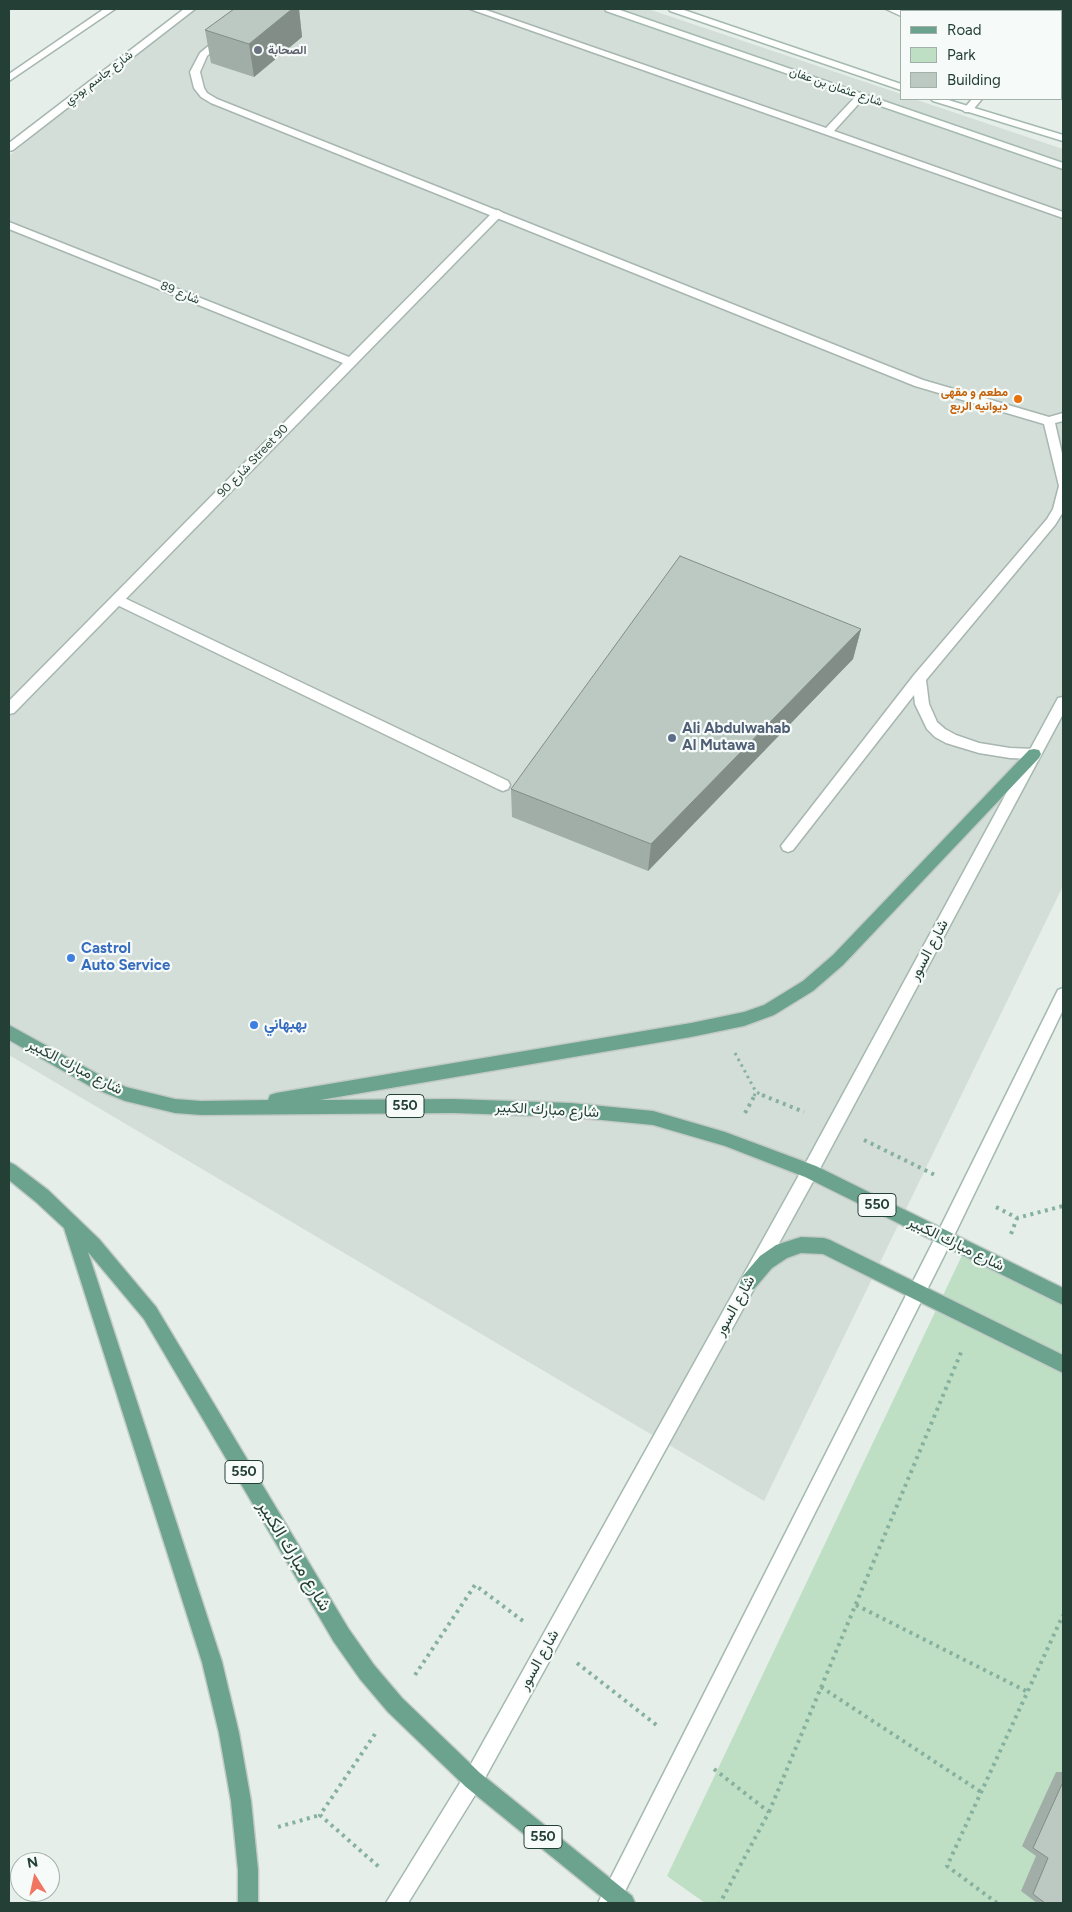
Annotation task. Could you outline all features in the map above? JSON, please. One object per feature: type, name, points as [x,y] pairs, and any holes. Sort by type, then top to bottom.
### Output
[{"type":"main road","points":[[225,1108],[719,1025],[769,1010],[820,977],[1034,754]]},
{"type":"main road","name":"شارع مبارك الكبير","points":[[9,1032],[99,1083],[125,1094],[175,1106],[225,1108],[453,1106],[614,1113],[653,1118],[688,1128],[810,1171],[1063,1297]]},
{"type":"main road","name":"شارع مبارك الكبير","points":[[9,1170],[42,1196],[117,1271],[150,1313],[337,1628],[362,1664],[395,1705],[474,1780],[615,1900]]},
{"type":"main road","points":[[70,1224],[212,1662],[230,1733],[241,1801],[248,1870],[248,1903]]},
{"type":"main road","points":[[748,1283],[773,1256],[792,1247],[811,1244],[837,1251],[1063,1364]]},
{"type":"street","points":[[9,78],[110,9]]},
{"type":"street","name":"شارع جاسم بودي","points":[[9,148],[190,9]]},
{"type":"street","points":[[474,9],[1063,215]]},
{"type":"street","name":"شارع عثمان بن عفان","points":[[609,9],[1028,154],[1063,168]]},
{"type":"street","name":"شارع عثمان بن عفان","points":[[673,9],[900,87]]},
{"type":"street","points":[[236,27],[207,49],[198,63],[195,72],[196,80],[204,95],[214,101],[920,382],[1048,421],[1063,417]]},
{"type":"street","points":[[827,133],[861,96]]},
{"type":"street","points":[[939,100],[1063,138]]},
{"type":"street","points":[[968,110],[976,100]]},
{"type":"street","name":"شارع 90 Street 90","points":[[9,709],[498,213]]},
{"type":"street","name":"شارع 89","points":[[9,225],[350,362]]},
{"type":"street","points":[[1048,421],[1063,483]]},
{"type":"street","points":[[788,846],[919,679],[1051,522],[1059,509],[1063,489]]},
{"type":"street","points":[[118,600],[503,785]]},
{"type":"street","points":[[919,679],[922,704],[932,725],[940,734],[979,748],[1010,753],[1034,754]]},
{"type":"street","name":"شارع السور","points":[[396,1903],[474,1780],[810,1171],[1063,702]]},
{"type":"street","points":[[615,1900],[1063,996]]},
{"type":"path","points":[[719,1025],[756,1092],[834,1125],[1017,1218],[1063,1206]]},
{"type":"path","points":[[998,1265],[1017,1218]]},
{"type":"path","points":[[769,1812],[974,1319]]},
{"type":"path","points":[[856,1605],[1028,1692]]},
{"type":"path","points":[[997,1903],[947,1866],[1063,1615]]},
{"type":"path","points":[[822,1687],[981,1792]]},
{"type":"path","points":[[244,1836],[320,1815]]},
{"type":"shaded area","points":[[196,9],[648,9],[900,94],[900,100],[917,100],[1063,149],[1063,886],[764,1501],[9,1055],[9,156],[112,69]]},
{"type":"green space","points":[[965,1249],[1063,1304],[1063,1903],[705,1903],[667,1876]]},
{"type":"building","points":[[234,9],[292,9],[249,44],[205,30]]},
{"type":"building","name":"Ali Abdulwahab Al Mutawa","points":[[680,556],[861,629],[651,844],[511,789]]},
{"type":"building","points":[[1063,1782],[1063,1903],[1045,1903],[1033,1894],[1048,1858],[1033,1848]]},
{"type":"place","name":"الصحابة","points":[[258,50]]},
{"type":"place","name":"مطعم و مقهى ديوانيه الربع","points":[[1018,399]]},
{"type":"place","name":"Ali Abdulwahab Al Mutawa","points":[[672,738]]},
{"type":"place","name":"Castrol Auto Service","points":[[71,958]]},
{"type":"place","name":"بهبهاني","points":[[254,1025]]}]
